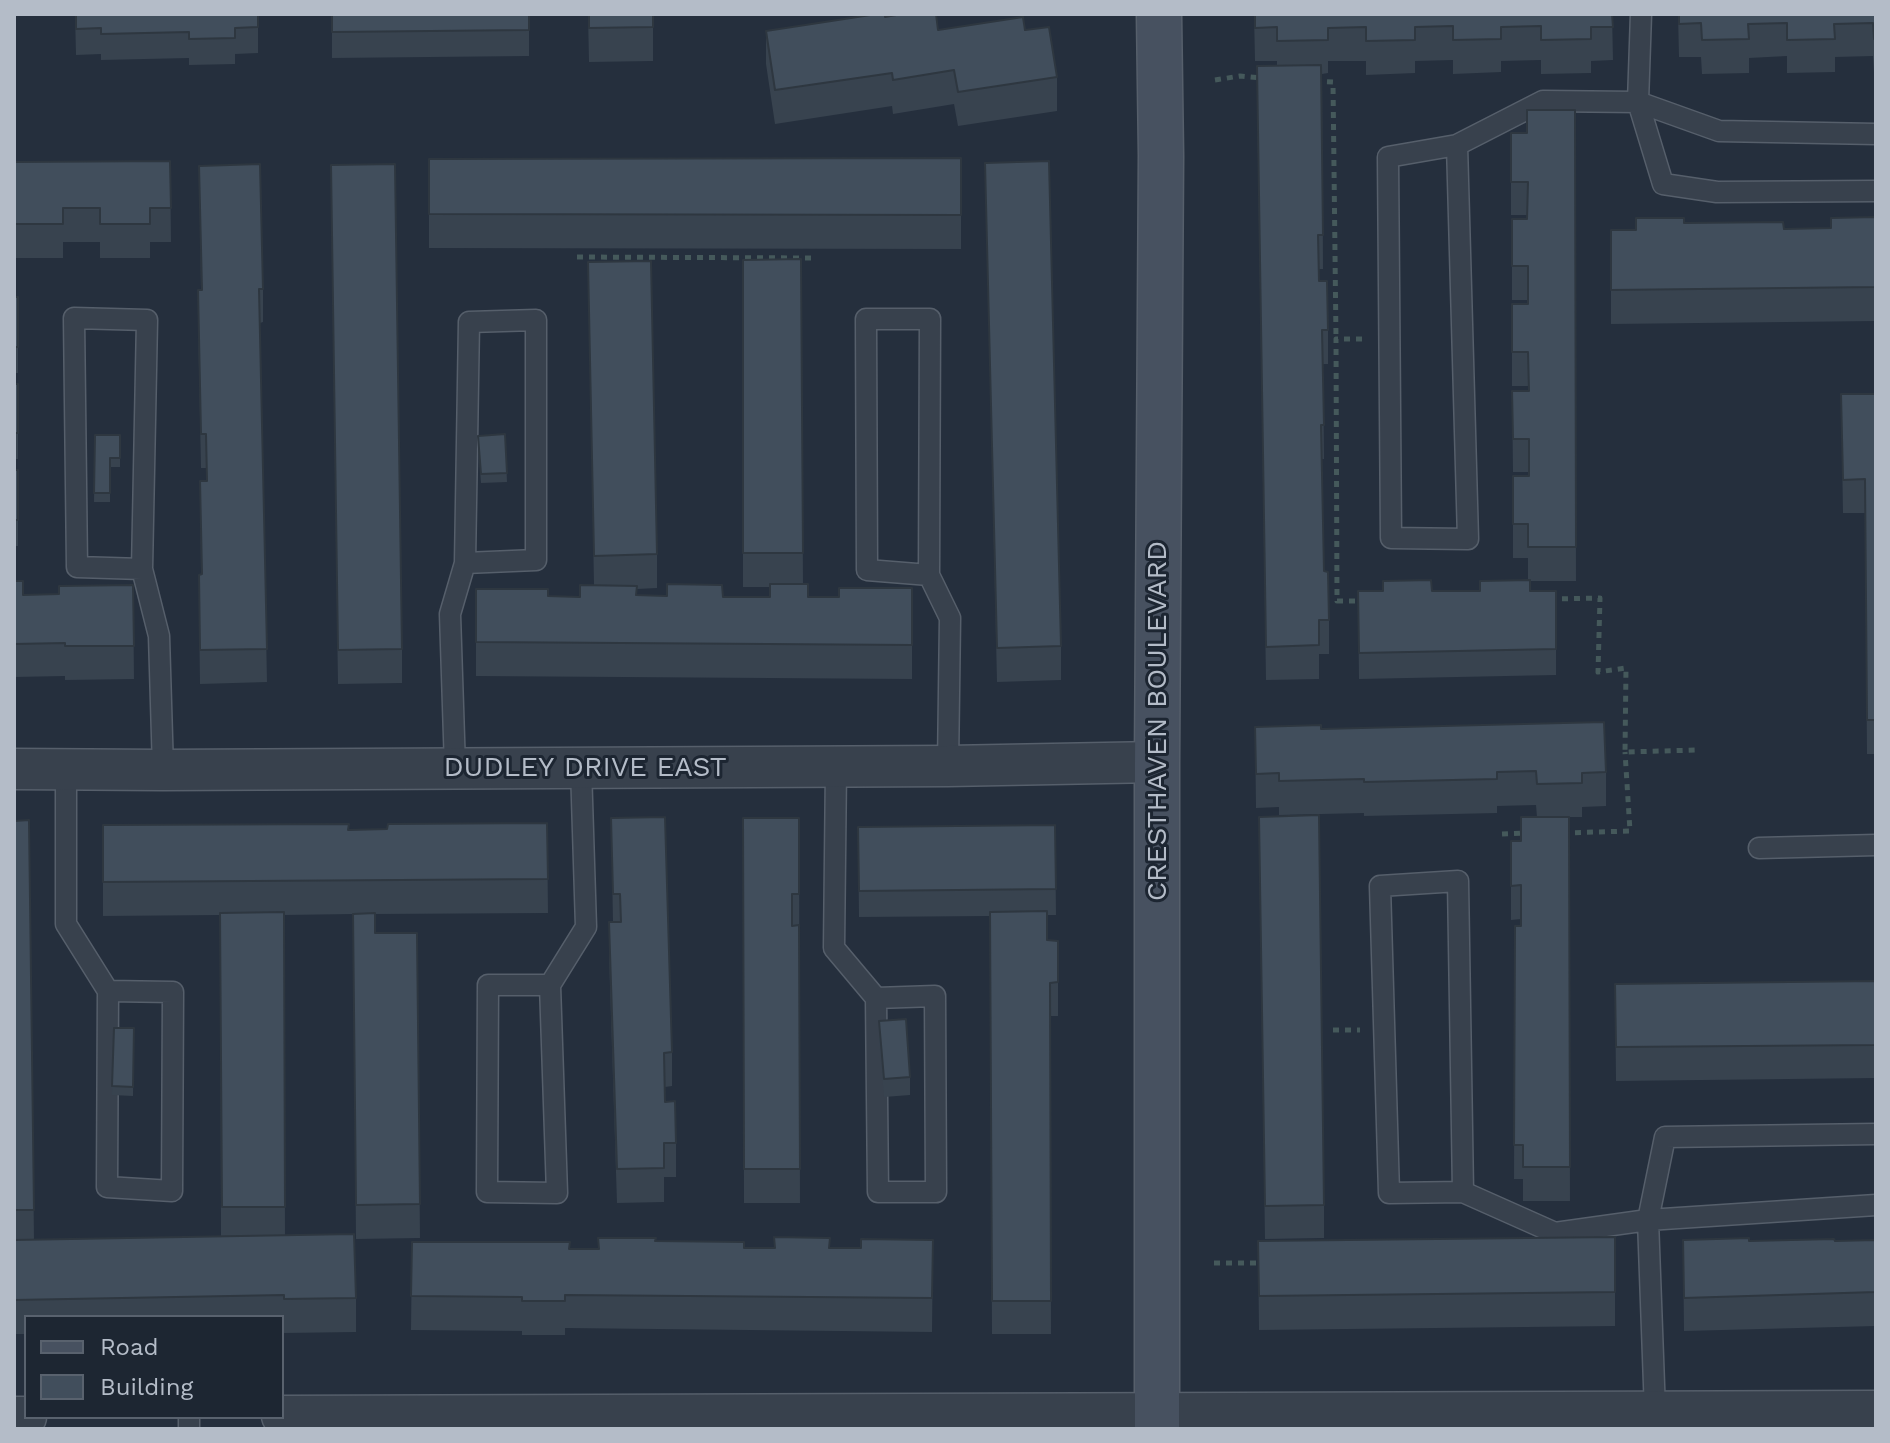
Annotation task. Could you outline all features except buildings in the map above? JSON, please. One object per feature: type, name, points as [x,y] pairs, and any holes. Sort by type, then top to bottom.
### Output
[{"type":"street","name":"CRESTHAVEN BOULEVARD","points":[[1157,1422],[1159,14]]},
{"type":"street","name":"DUDLEY DRIVE EAST","points":[[14,769],[836,767],[1157,762]]},
{"type":"street","points":[[284,1416],[456,1422],[1157,1422],[1876,1411]]},
{"type":"lane","points":[[1641,14],[1638,102],[1663,184],[1717,192],[1876,191]]},
{"type":"lane","points":[[1457,145],[1468,539],[1391,538],[1388,157],[1457,145],[1543,101],[1638,102],[1719,131],[1876,134]]},
{"type":"lane","points":[[142,569],[77,567],[74,318],[147,320],[142,569],[159,636],[163,770]]},
{"type":"lane","points":[[929,575],[867,570],[866,319],[930,319],[929,575],[950,618],[948,766]]},
{"type":"lane","points":[[455,768],[450,614],[465,563],[469,322],[536,320],[536,560],[465,563]]},
{"type":"lane","points":[[836,767],[834,948],[876,998],[878,1192],[936,1192],[935,996],[876,998]]},
{"type":"lane","points":[[550,985],[488,985],[487,1192],[557,1193],[550,985],[586,927],[581,768]]},
{"type":"lane","points":[[66,769],[66,924],[108,991],[107,1187],[172,1191],[173,992],[108,991]]},
{"type":"lane","points":[[1759,848],[1876,845]]},
{"type":"lane","points":[[1463,1192],[1458,881],[1380,886],[1389,1193],[1463,1192],[1555,1233],[1648,1220],[1876,1205]]},
{"type":"lane","points":[[1655,1412],[1648,1220],[1665,1137],[1876,1134]]},
{"type":"path","points":[[1215,80],[1240,76],[1274,79]]},
{"type":"path","points":[[1304,81],[1333,82],[1337,601],[1368,601]]},
{"type":"path","points":[[577,257],[815,258]]},
{"type":"path","points":[[1336,339],[1366,340]]},
{"type":"path","points":[[1536,599],[1600,598],[1598,672],[1626,668],[1625,752],[1630,831],[1550,833]]},
{"type":"path","points":[[1625,752],[1696,750]]},
{"type":"path","points":[[1502,834],[1534,833]]},
{"type":"path","points":[[1333,1030],[1367,1030]]},
{"type":"path","points":[[1214,1263],[1273,1263]]}]
